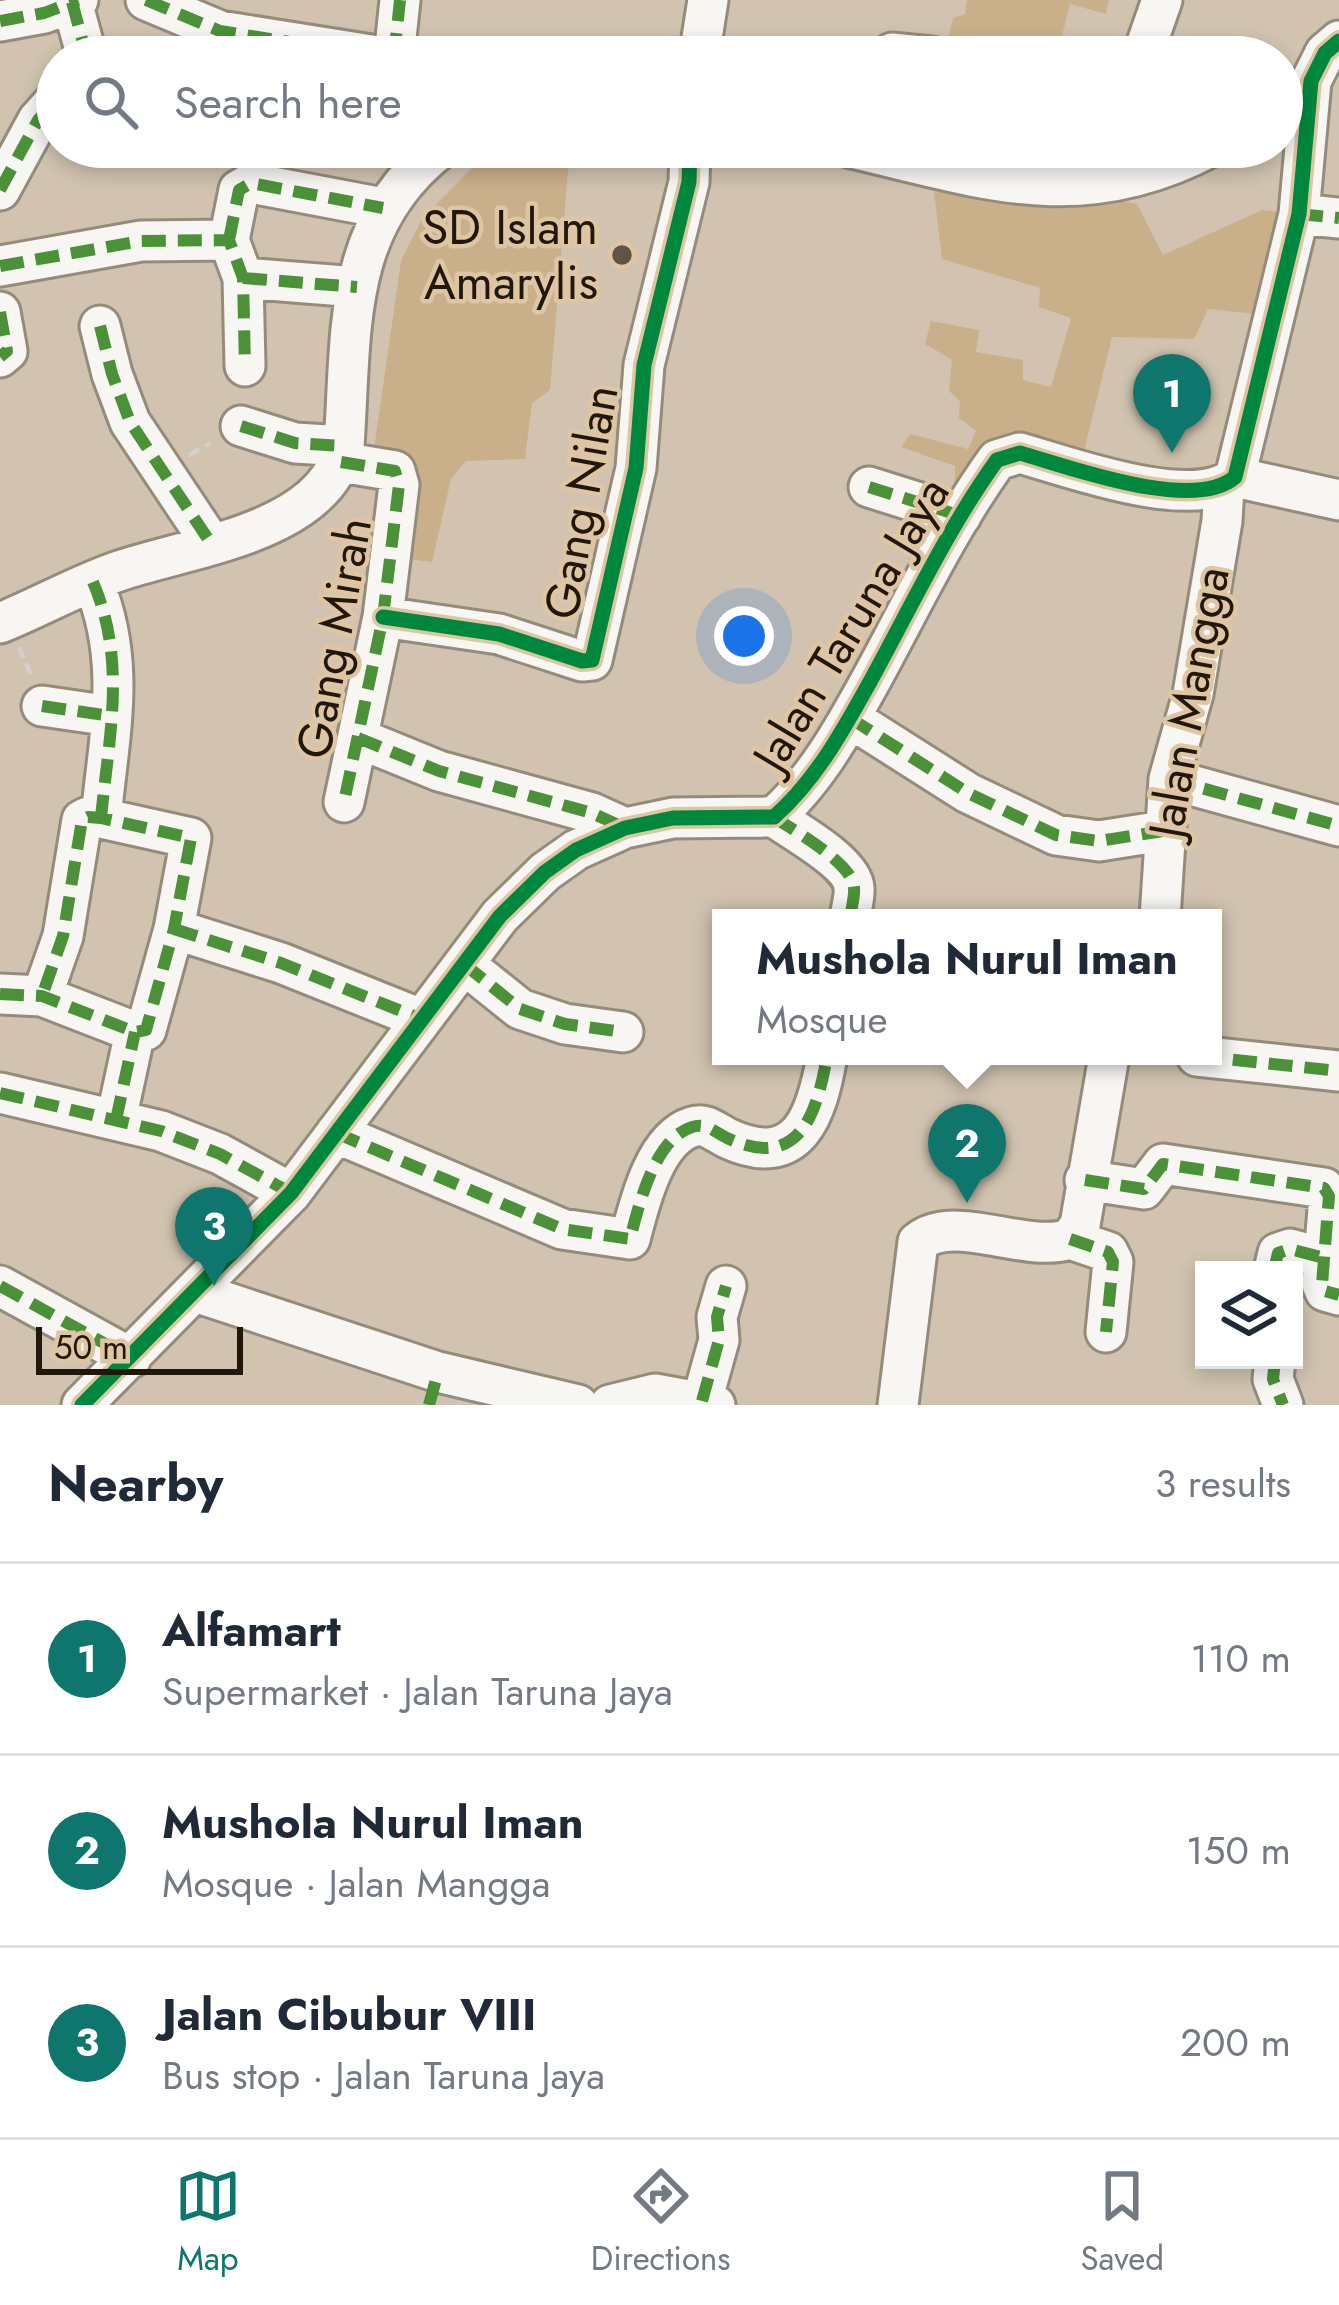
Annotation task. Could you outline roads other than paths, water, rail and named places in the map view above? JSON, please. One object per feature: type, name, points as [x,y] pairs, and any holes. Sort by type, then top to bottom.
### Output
[{"type":"street","points":[[146,0],[220,31],[252,36]]},
{"type":"street","points":[[396,36],[400,0]]},
{"type":"street","points":[[1149,36],[1162,0]]},
{"type":"street","points":[[0,21],[69,2],[80,36]]},
{"type":"street","points":[[1303,82],[1339,41]]},
{"type":"street","points":[[0,190],[36,124]]},
{"type":"street","points":[[3,622],[93,582],[212,545],[291,513],[320,490],[342,454],[357,287],[372,230],[401,184],[419,168]]},
{"type":"street","name":"Gang Nilan","points":[[383,617],[499,634],[582,661],[592,660],[636,468],[644,365],[689,168]]},
{"type":"street","points":[[943,168],[1025,186],[1061,187],[1124,168]]},
{"type":"street","points":[[1229,482],[1298,214],[1298,168]]},
{"type":"street","points":[[245,366],[243,278],[229,240],[238,190],[251,183],[383,208]]},
{"type":"street","points":[[1298,214],[1339,218]]},
{"type":"street","points":[[0,266],[141,241],[229,240]]},
{"type":"street","points":[[243,278],[357,287]]},
{"type":"street","points":[[0,312],[7,351],[0,357]]},
{"type":"street","points":[[100,326],[130,422],[212,545]]},
{"type":"street","points":[[241,426],[342,454]]},
{"type":"street","name":"Jalan Taruna Jaya","points":[[82,1405],[291,1193],[500,916],[545,872],[576,850],[626,827],[673,818],[774,817],[800,794],[850,718],[997,460],[1020,453],[1163,490],[1229,482],[1339,500]]},
{"type":"street","name":"Gang Mirah","points":[[342,454],[398,476],[383,617],[344,802]]},
{"type":"street","name":"Jalan Mangga","points":[[1160,909],[1168,779],[1193,694],[1229,482]]},
{"type":"street","points":[[869,487],[962,516]]},
{"type":"street","points":[[93,582],[109,619],[115,660],[101,818]]},
{"type":"street","points":[[43,706],[111,716]]},
{"type":"street","points":[[850,718],[968,793],[1056,836],[1099,842],[1162,831]]},
{"type":"street","name":"Gang Mirah","points":[[358,738],[439,771],[592,813],[626,827]]},
{"type":"street","points":[[1168,779],[1339,826]]},
{"type":"street","points":[[774,817],[840,864],[854,889],[851,909]]},
{"type":"street","points":[[0,994],[42,996],[135,1032],[149,1027],[191,838],[101,818],[82,820],[63,936],[42,996]]},
{"type":"street","points":[[176,919],[421,1019]]},
{"type":"street","points":[[464,964],[520,1009],[565,1024],[623,1032]]},
{"type":"street","points":[[116,1120],[135,1032]]},
{"type":"street","points":[[1222,1059],[1339,1071]]},
{"type":"street","points":[[336,1133],[562,1229],[630,1239],[645,1183],[665,1150],[688,1128],[706,1126],[763,1148],[789,1142],[818,1104],[824,1065]]},
{"type":"street","points":[[1070,1238],[1079,1225],[1107,1065]]},
{"type":"street","points":[[0,1094],[188,1140],[291,1193]]},
{"type":"street","points":[[1085,1180],[1144,1189],[1163,1164],[1324,1188],[1329,1196],[1323,1289],[1339,1294]]},
{"type":"street","points":[[898,1405],[918,1242],[939,1230],[1039,1244],[1070,1238],[1108,1252],[1113,1262],[1106,1332]]},
{"type":"street","points":[[1276,1261],[1278,1253],[1290,1249],[1324,1258]]},
{"type":"street","points":[[0,1286],[131,1358]]},
{"type":"street","points":[[610,1405],[656,1394],[709,1403],[719,1340],[717,1317],[726,1286]]},
{"type":"street","points":[[195,1292],[434,1389],[578,1405]]},
{"type":"street","points":[[1274,1369],[1283,1405]]},
{"type":"place","name":"SD Islam Amarylis","points":[[622,255]]},
{"type":"place","name":"Alfamart","points":[[1172,453]]},
{"type":"place","name":"Mushola Nurul Iman","points":[[967,1203]]},
{"type":"place","name":"Jalan Cibubur VIII","points":[[214,1286]]}]
